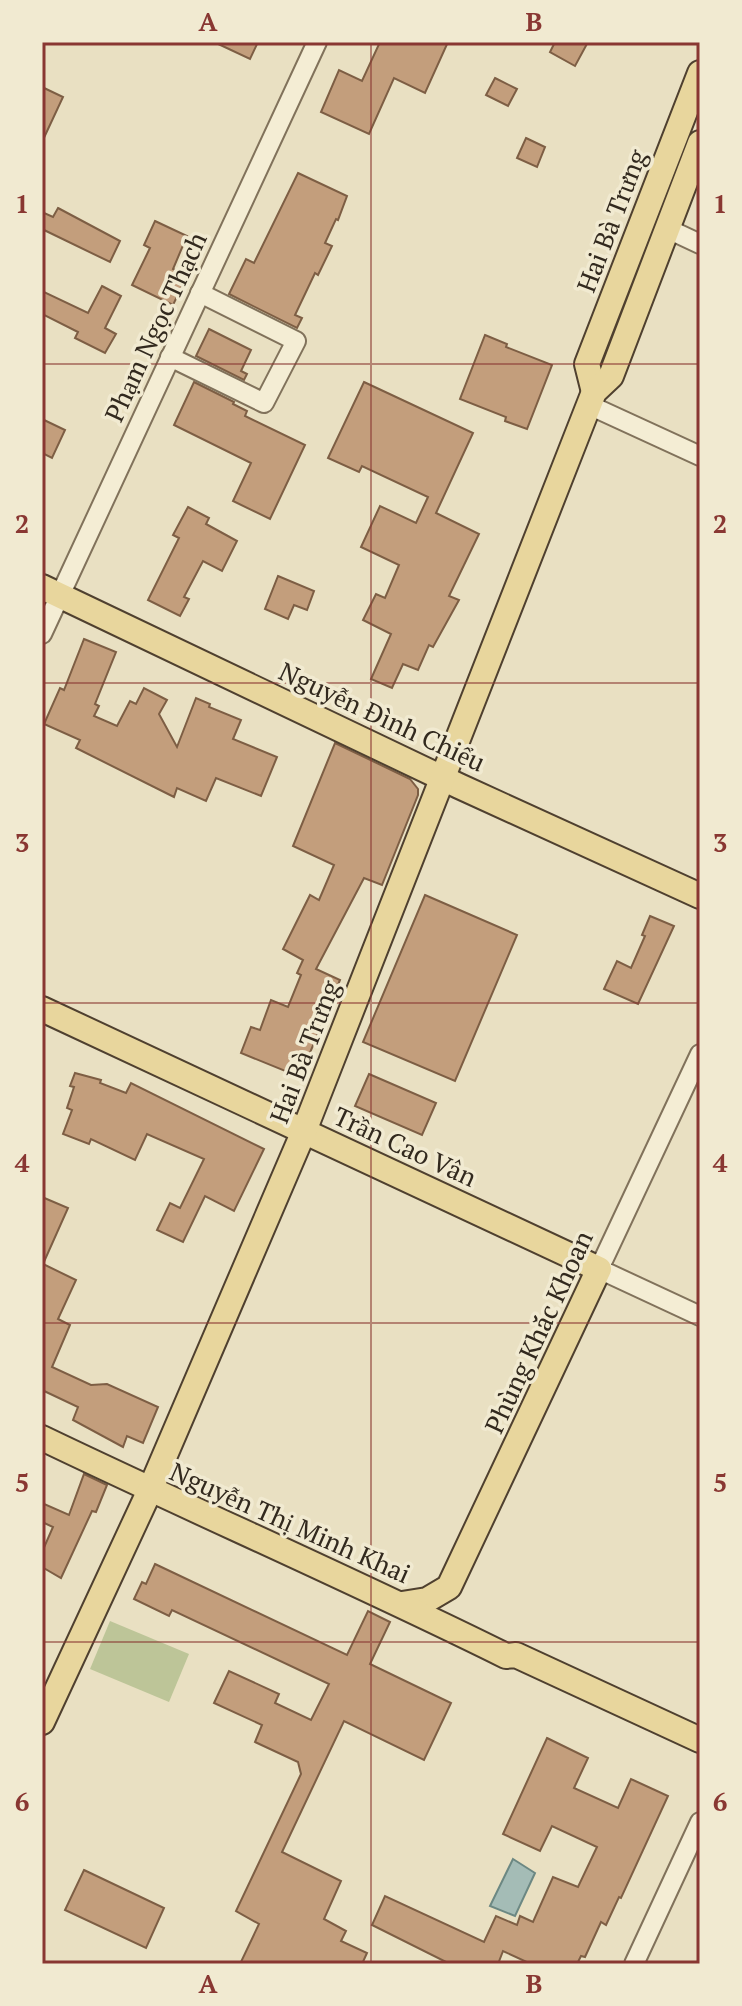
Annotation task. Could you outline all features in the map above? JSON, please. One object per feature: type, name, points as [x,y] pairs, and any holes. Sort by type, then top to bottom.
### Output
[{"type":"main road","name":"Hai Bà Trưng","points":[[598,391],[587,364],[700,73]]},
{"type":"main road","name":"Hai Bà Trưng","points":[[42,1722],[150,1490],[304,1131],[442,777],[598,391],[668,229],[700,143]]},
{"type":"main road","name":"Nguyễn Đình Chiểu","points":[[51,591],[700,896]]},
{"type":"main road","name":"Trần Cao Vân","points":[[42,1009],[599,1269]]},
{"type":"main road","name":"Phùng Khắc Khoan","points":[[449,1587],[599,1269]]},
{"type":"main road","name":"Nguyễn Thị Minh Khai","points":[[42,1438],[402,1604],[506,1656],[516,1655],[700,1740]]},
{"type":"main road","name":"Nguyễn Thị Minh Khai","points":[[449,1587],[448,1606],[454,1615],[512,1644],[516,1655]]},
{"type":"main road","points":[[402,1604],[427,1600],[449,1587]]},
{"type":"street","name":"Phạm Ngọc Thạch","points":[[42,634],[51,591],[170,357],[317,42]]},
{"type":"street","points":[[668,229],[700,244]]},
{"type":"street","points":[[170,357],[264,403],[296,341],[200,293]]},
{"type":"street","points":[[598,391],[700,456]]},
{"type":"street","name":"Phùng Khắc Khoan","points":[[599,1269],[694,1082],[700,1054]]},
{"type":"street","name":"Trần Cao Vân","points":[[599,1269],[700,1316]]},
{"type":"street","points":[[634,1964],[700,1822]]},
{"type":"green space","points":[[110,1621],[189,1654],[169,1702],[90,1669]]},
{"type":"water","points":[[513,1859],[535,1873],[515,1916],[490,1906]]},
{"type":"building","points":[[214,42],[258,42],[250,59]]},
{"type":"building","points":[[380,42],[448,42],[425,93],[394,78],[369,134],[321,112],[339,70],[362,81]]},
{"type":"building","points":[[555,42],[588,42],[575,66],[550,52]]},
{"type":"building","points":[[495,78],[517,89],[508,106],[486,95]]},
{"type":"building","points":[[42,87],[63,97],[42,142]]},
{"type":"building","points":[[526,138],[545,147],[537,167],[517,158]]},
{"type":"building","points":[[298,173],[347,196],[325,243],[332,246],[295,315],[302,318],[297,328],[229,294],[246,259],[254,263]]},
{"type":"building","points":[[58,208],[120,241],[110,262],[42,229],[42,212],[53,217]]},
{"type":"building","points":[[155,221],[187,236],[173,269],[187,276],[173,305],[132,285],[150,248],[144,245]]},
{"type":"building","points":[[102,286],[121,296],[105,328],[116,334],[105,353],[75,338],[78,332],[42,314],[42,291],[88,313]]},
{"type":"building","points":[[209,329],[251,350],[241,371],[247,374],[244,380],[196,356]]},
{"type":"building","points":[[485,335],[552,365],[527,429],[460,399]]},
{"type":"building","points":[[194,382],[234,402],[247,411],[245,416],[305,445],[270,519],[233,501],[251,463],[174,425]]},
{"type":"building","points":[[364,382],[473,433],[436,513],[479,534],[449,596],[459,600],[433,647],[429,645],[418,670],[403,664],[392,688],[371,679],[391,634],[363,620],[376,594],[385,598],[399,565],[361,547],[380,506],[416,523],[428,497],[362,466],[359,472],[328,458]]},
{"type":"building","points":[[42,419],[65,430],[52,458],[42,453]]},
{"type":"building","points":[[188,507],[209,518],[206,524],[237,541],[222,571],[203,561],[184,597],[189,599],[180,616],[148,600],[179,538],[173,535]]},
{"type":"building","points":[[278,576],[314,591],[307,610],[294,605],[288,619],[265,609]]},
{"type":"building","points":[[84,639],[116,652],[95,704],[99,706],[94,716],[117,726],[130,701],[136,704],[144,688],[167,700],[159,714],[177,747],[196,698],[210,704],[209,707],[241,720],[233,739],[277,757],[261,796],[216,778],[206,801],[177,788],[174,797],[76,748],[80,740],[44,724],[60,688],[64,690]]},
{"type":"building","points":[[335,743],[410,779],[418,789],[418,795],[382,885],[364,878],[316,969],[340,980],[300,1077],[241,1053],[251,1027],[260,1030],[271,1000],[288,1007],[301,975],[297,973],[303,960],[283,949],[310,895],[319,900],[334,865],[293,846]]},
{"type":"building","points":[[425,895],[517,935],[455,1081],[363,1042]]},
{"type":"building","points":[[650,916],[674,926],[638,1004],[604,989],[617,961],[631,968]]},
{"type":"building","points":[[75,1073],[101,1080],[100,1083],[126,1093],[131,1083],[264,1149],[234,1211],[205,1196],[183,1242],[157,1230],[170,1203],[180,1208],[204,1159],[147,1134],[135,1160],[91,1139],[89,1144],[63,1134],[72,1110],[67,1108]]},
{"type":"building","points":[[369,1074],[436,1103],[422,1135],[355,1106]]},
{"type":"building","points":[[42,1197],[68,1208],[43,1264],[76,1280],[58,1319],[70,1325],[52,1367],[91,1385],[107,1384],[158,1407],[143,1443],[127,1436],[123,1447],[73,1420],[78,1407],[42,1390]]},
{"type":"building","points":[[84,1474],[107,1485],[61,1578],[42,1567],[42,1552],[53,1527],[42,1522],[42,1503],[69,1515]]},
{"type":"building","points":[[155,1564],[347,1655],[368,1611],[390,1622],[370,1664],[451,1703],[424,1760],[344,1721],[282,1852],[341,1881],[324,1919],[346,1931],[341,1941],[367,1953],[362,1964],[240,1964],[259,1924],[236,1911],[301,1774],[298,1762],[255,1742],[262,1725],[214,1703],[229,1671],[279,1694],[275,1703],[311,1720],[329,1684],[172,1610],[169,1616],[134,1599],[142,1582],[146,1584]]},
{"type":"building","points":[[547,1738],[588,1758],[574,1788],[618,1808],[631,1779],[668,1796],[621,1898],[606,1925],[601,1922],[585,1957],[581,1956],[577,1964],[531,1964],[503,1951],[498,1964],[450,1964],[372,1925],[385,1896],[484,1942],[496,1916],[517,1925],[520,1916],[533,1922],[553,1877],[578,1887],[597,1847],[552,1826],[540,1851],[503,1834]]},
{"type":"building","points":[[84,1870],[164,1908],[146,1948],[65,1910]]}]
